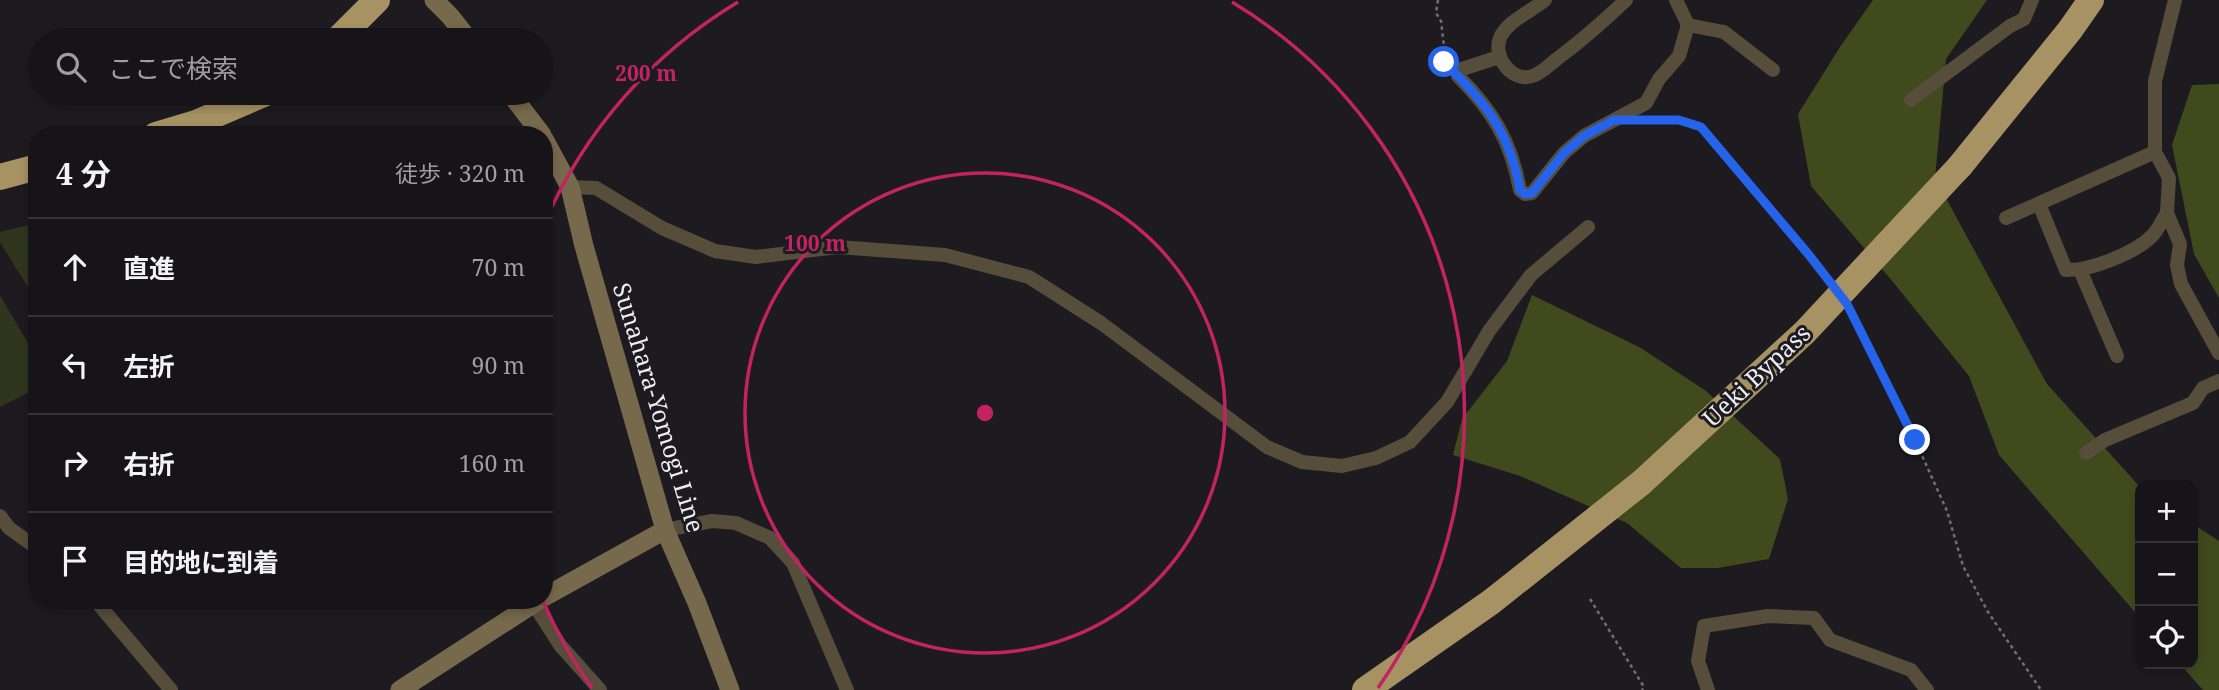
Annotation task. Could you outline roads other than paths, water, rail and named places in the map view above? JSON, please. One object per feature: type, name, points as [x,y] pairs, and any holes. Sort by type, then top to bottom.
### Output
[{"type":"highway","points":[[349,28],[377,0]]},
{"type":"highway","name":"Ueki Bypass","points":[[1365,690],[1490,602],[1641,482],[1805,332],[1960,166],[2070,30],[2088,0]]},
{"type":"highway","points":[[188,126],[238,105]]},
{"type":"highway","points":[[0,177],[28,169]]},
{"type":"main road","points":[[434,0],[460,28]]},
{"type":"main road","name":"Sunahara-Yomogi Line","points":[[519,105],[535,126]]},
{"type":"main road","name":"Sunahara-Yomogi Line","points":[[553,156],[570,187],[584,246],[665,530],[697,603],[730,690]]},
{"type":"main road","points":[[553,591],[665,530]]},
{"type":"main road","points":[[401,690],[523,609]]},
{"type":"street","points":[[1545,0],[1514,22],[1500,38],[1499,57],[1507,69],[1519,76],[1534,76],[1586,37],[1626,0]]},
{"type":"street","points":[[1499,57],[1459,70],[1458,76],[1479,97],[1507,140],[1520,190],[1525,194],[1532,193],[1564,153],[1584,136],[1646,103],[1659,79],[1679,56],[1688,24],[1676,0]]},
{"type":"street","points":[[1910,100],[2010,26],[2024,19],[2032,0]]},
{"type":"street","points":[[2039,204],[2066,270],[2080,270],[2136,249],[2154,235],[2166,213],[2169,178],[2155,152],[2155,81],[2175,0]]},
{"type":"street","points":[[1688,24],[1724,32],[1773,70]]},
{"type":"street","points":[[2006,218],[2155,152]]},
{"type":"street","points":[[570,187],[596,188],[662,228],[715,251],[756,257],[838,247],[945,255],[1030,276],[1101,323],[1267,447],[1302,462],[1342,466],[1376,458],[1410,442],[1447,402],[1489,331],[1531,275],[1588,227]]},
{"type":"street","points":[[2166,213],[2180,244],[2177,265],[2181,284],[2219,353]]},
{"type":"street","points":[[2080,270],[2118,356]]},
{"type":"street","points":[[2086,453],[2105,440],[2193,403],[2203,388],[2219,381]]},
{"type":"street","points":[[0,516],[9,528],[28,542]]},
{"type":"street","points":[[665,530],[712,521],[736,523],[770,538],[793,563],[847,690]]},
{"type":"street","points":[[102,609],[171,690]]},
{"type":"street","points":[[542,609],[560,645],[600,690]]},
{"type":"street","points":[[1708,690],[1698,661],[1704,626],[1768,616],[1814,618],[1830,640],[1911,670],[1927,690]]}]
